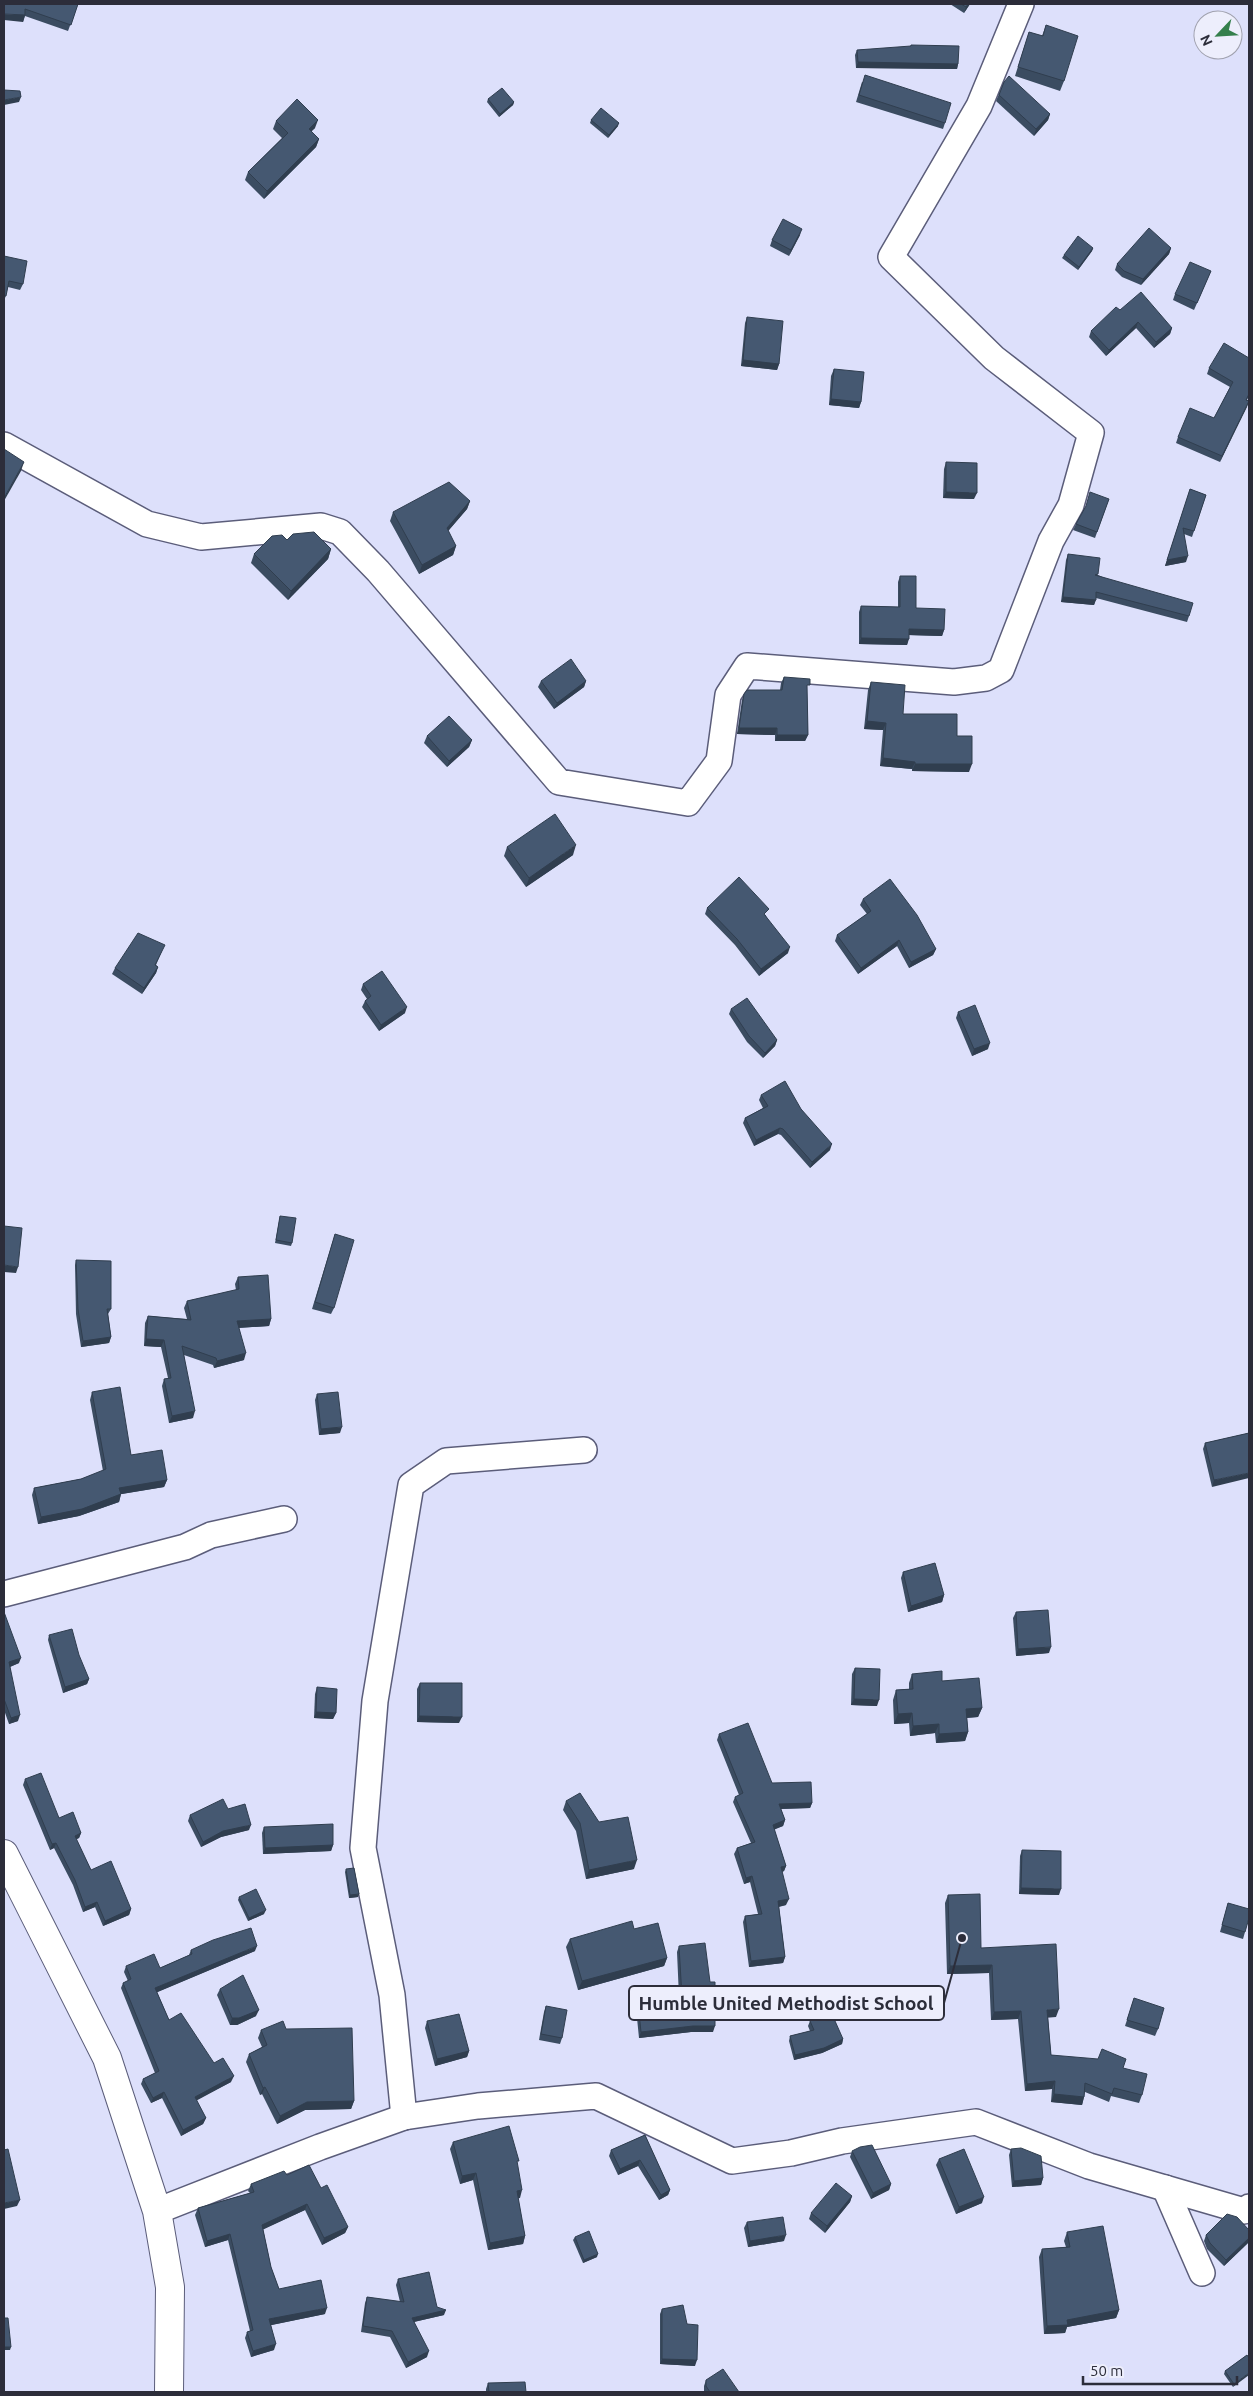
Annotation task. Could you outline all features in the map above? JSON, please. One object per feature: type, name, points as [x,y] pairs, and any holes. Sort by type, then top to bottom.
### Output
[{"type":"street","points":[[4,445],[147,524],[202,537],[321,526],[340,532],[378,571],[559,782],[688,803],[719,761],[728,695],[747,666],[954,682],[986,678],[1001,670],[1051,541],[1071,505],[1092,433],[994,358],[891,257],[979,106],[1021,4]]},
{"type":"street","points":[[404,2117],[392,1995],[363,1848],[375,1701],[411,1485],[446,1461],[584,1450]]},
{"type":"street","points":[[4,1594],[185,1547],[211,1535],[284,1519]]},
{"type":"street","points":[[4,1854],[107,2058],[158,2211],[170,2288],[169,2392]]},
{"type":"street","points":[[158,2211],[320,2147],[404,2117],[478,2106],[596,2096],[732,2161],[790,2153],[842,2140],[976,2122],[1089,2166],[1244,2211],[1249,2207]]},
{"type":"street","points":[[1164,2188],[1202,2273]]},
{"type":"building","points":[[4,4],[78,4],[71,25],[25,9],[25,15],[4,14]]},
{"type":"building","points":[[1046,25],[1078,36],[1064,81],[1018,67],[1029,32],[1043,36]]},
{"type":"building","points":[[911,45],[959,46],[958,64],[858,62],[857,50]]},
{"type":"building","points":[[865,75],[951,103],[945,123],[859,95]]},
{"type":"building","points":[[1009,76],[1050,114],[1036,129],[999,95],[1004,82]]},
{"type":"building","points":[[502,88],[514,102],[500,114],[488,99]]},
{"type":"building","points":[[4,90],[20,91],[21,97],[4,100]]},
{"type":"building","points":[[297,99],[318,120],[309,129],[319,139],[267,191],[248,172],[288,133],[276,121]]},
{"type":"building","points":[[601,108],[619,123],[609,135],[591,120]]},
{"type":"building","points":[[783,219],[802,229],[791,250],[772,240]]},
{"type":"building","points":[[1149,228],[1171,248],[1143,279],[1124,271],[1117,264]]},
{"type":"building","points":[[1078,236],[1093,248],[1079,267],[1064,255]]},
{"type":"building","points":[[4,256],[27,261],[23,284],[9,281],[6,296],[4,296]]},
{"type":"building","points":[[1190,262],[1211,271],[1197,303],[1175,294]]},
{"type":"building","points":[[1141,292],[1172,328],[1156,342],[1138,322],[1109,350],[1091,331],[1116,307],[1120,310]]},
{"type":"building","points":[[747,317],[783,321],[779,364],[743,360]]},
{"type":"building","points":[[1224,343],[1249,358],[1249,394],[1246,400],[1249,401],[1222,456],[1178,437],[1190,408],[1214,418],[1233,382],[1209,368]]},
{"type":"building","points":[[834,369],[864,372],[861,402],[831,399]]},
{"type":"building","points":[[4,449],[24,462],[4,498]]},
{"type":"building","points":[[946,462],[977,463],[977,493],[946,492]]},
{"type":"building","points":[[449,482],[470,501],[447,528],[456,546],[422,565],[393,512]]},
{"type":"building","points":[[1190,489],[1206,495],[1194,531],[1183,528],[1188,556],[1167,560]]},
{"type":"building","points":[[1090,492],[1109,499],[1097,532],[1076,524],[1086,506]]},
{"type":"building","points":[[314,532],[331,549],[291,591],[254,554],[272,536],[282,535],[287,540],[293,534]]},
{"type":"building","points":[[1068,554],[1100,558],[1098,574],[1095,575],[1193,603],[1189,616],[1096,592],[1096,600],[1063,597]]},
{"type":"building","points":[[900,576],[916,576],[916,608],[945,609],[944,630],[909,629],[909,639],[861,638],[861,606],[900,607]]},
{"type":"building","points":[[571,659],[586,681],[557,703],[541,681]]},
{"type":"building","points":[[784,677],[810,679],[810,685],[807,685],[808,735],[777,735],[777,728],[739,728],[744,694],[747,690],[782,690]]},
{"type":"building","points":[[871,682],[905,685],[903,714],[957,714],[957,736],[972,736],[972,764],[915,764],[915,762],[883,758],[886,723],[867,721]]},
{"type":"building","points":[[449,716],[472,740],[449,761],[427,736]]},
{"type":"building","points":[[555,814],[576,845],[529,878],[507,847]]},
{"type":"building","points":[[739,877],[769,909],[764,914],[790,947],[761,969],[737,939],[707,908]]},
{"type":"building","points":[[890,879],[917,915],[936,949],[911,962],[899,940],[861,968],[837,935],[871,911],[863,899]]},
{"type":"building","points":[[138,933],[165,945],[155,965],[158,967],[144,988],[115,968]]},
{"type":"building","points":[[382,971],[407,1007],[381,1025],[365,1001],[371,996],[363,984]]},
{"type":"building","points":[[747,998],[777,1040],[765,1053],[749,1036],[731,1009]]},
{"type":"building","points":[[975,1005],[990,1043],[974,1049],[958,1012]]},
{"type":"building","points":[[785,1081],[801,1109],[832,1144],[812,1162],[783,1129],[780,1128],[756,1140],[745,1118],[768,1106],[761,1095]]},
{"type":"building","points":[[280,1216],[296,1218],[292,1243],[276,1240]]},
{"type":"building","points":[[4,1226],[22,1228],[18,1267],[4,1265]]},
{"type":"building","points":[[335,1234],[354,1240],[334,1308],[315,1302]]},
{"type":"building","points":[[76,1260],[111,1261],[111,1309],[107,1309],[111,1337],[83,1341],[78,1309]]},
{"type":"building","points":[[268,1275],[271,1319],[237,1321],[246,1353],[217,1361],[216,1358],[182,1346],[195,1411],[172,1416],[164,1379],[171,1378],[164,1340],[146,1339],[148,1316],[191,1320],[187,1301],[239,1289],[238,1277]]},
{"type":"building","points":[[120,1387],[131,1455],[162,1450],[167,1480],[119,1488],[121,1494],[82,1509],[41,1517],[34,1488],[81,1479],[106,1469],[92,1392]]},
{"type":"building","points":[[338,1392],[342,1427],[321,1429],[317,1394]]},
{"type":"building","points":[[1249,1433],[1249,1473],[1214,1480],[1205,1443]]},
{"type":"building","points":[[935,1563],[944,1595],[911,1606],[903,1572]]},
{"type":"building","points":[[1048,1610],[1051,1647],[1018,1649],[1016,1612]]},
{"type":"building","points":[[4,1612],[21,1658],[9,1662],[20,1715],[11,1718],[4,1699]]},
{"type":"building","points":[[72,1629],[79,1655],[89,1679],[65,1687],[49,1635]]},
{"type":"building","points":[[855,1668],[880,1669],[879,1700],[854,1699]]},
{"type":"building","points":[[942,1671],[942,1681],[979,1678],[982,1708],[966,1709],[968,1732],[939,1734],[939,1724],[913,1726],[912,1713],[898,1714],[896,1690],[913,1689],[912,1674]]},
{"type":"building","points":[[420,1683],[462,1683],[462,1717],[419,1716]]},
{"type":"building","points":[[317,1687],[337,1689],[336,1713],[316,1712]]},
{"type":"building","points":[[748,1723],[772,1783],[811,1782],[812,1803],[779,1804],[785,1820],[773,1825],[786,1866],[781,1867],[789,1899],[778,1901],[785,1957],[751,1961],[745,1916],[762,1914],[752,1876],[746,1878],[737,1848],[755,1842],[735,1797],[743,1793],[719,1734]]},
{"type":"building","points":[[41,1773],[59,1818],[73,1812],[81,1833],[75,1836],[91,1870],[111,1861],[131,1909],[105,1921],[97,1902],[85,1907],[75,1880],[56,1843],[52,1844],[25,1779]]},
{"type":"building","points":[[580,1793],[599,1822],[628,1817],[637,1860],[589,1870],[580,1823],[566,1801]]},
{"type":"building","points":[[223,1799],[228,1809],[245,1804],[251,1825],[223,1831],[203,1842],[190,1815]]},
{"type":"building","points":[[333,1824],[333,1845],[265,1848],[264,1827]]},
{"type":"building","points":[[1022,1850],[1061,1851],[1061,1889],[1021,1888]]},
{"type":"building","points":[[354,1868],[359,1894],[350,1895],[346,1869]]},
{"type":"building","points":[[256,1889],[266,1910],[249,1918],[239,1897]]},
{"type":"building","points":[[980,1894],[981,1948],[1056,1944],[1059,2009],[1047,2010],[1051,2055],[1098,2059],[1102,2049],[1126,2059],[1123,2068],[1147,2074],[1142,2095],[1114,2088],[1112,2094],[1085,2083],[1084,2097],[1054,2094],[1055,2081],[1027,2084],[1021,2011],[994,2012],[992,1965],[950,1966],[948,1895]]},
{"type":"building","points":[[1228,1903],[1249,1909],[1249,1918],[1245,1932],[1222,1925]]},
{"type":"building","points":[[632,1921],[634,1929],[658,1923],[667,1958],[582,1981],[570,1939]]},
{"type":"building","points":[[251,1928],[257,1946],[155,1988],[169,2020],[181,2013],[214,2063],[223,2058],[234,2076],[195,2097],[206,2118],[183,2130],[164,2092],[153,2098],[143,2079],[159,2071],[123,1983],[131,1979],[126,1966],[154,1954],[160,1968],[192,1954],[191,1950],[213,1940]]},
{"type":"building","points":[[705,1943],[710,1982],[715,1982],[715,2026],[693,2026],[641,2032],[638,2003],[682,1997],[679,1946]]},
{"type":"building","points":[[243,1975],[259,2010],[239,2018],[232,2018],[220,1989]]},
{"type":"building","points":[[1134,1998],[1164,2008],[1158,2029],[1127,2020]]},
{"type":"building","points":[[546,2006],[567,2010],[562,2038],[541,2034]]},
{"type":"building","points":[[831,2012],[843,2039],[824,2048],[795,2055],[790,2036],[814,2030],[810,2021]]},
{"type":"building","points":[[459,2014],[469,2051],[437,2059],[427,2021]]},
{"type":"building","points":[[283,2021],[286,2029],[352,2028],[354,2101],[307,2102],[280,2116],[265,2087],[263,2088],[249,2054],[267,2045],[261,2030]]},
{"type":"building","points":[[509,2126],[519,2161],[517,2161],[522,2190],[517,2191],[525,2236],[490,2243],[476,2173],[462,2176],[453,2142]]},
{"type":"building","points":[[645,2135],[670,2190],[661,2195],[640,2160],[620,2169],[611,2150]]},
{"type":"building","points":[[872,2145],[891,2184],[873,2193],[852,2151],[860,2147]]},
{"type":"building","points":[[1021,2148],[1041,2156],[1043,2178],[1014,2181],[1011,2149]]},
{"type":"building","points":[[8,2149],[20,2200],[4,2203],[4,2150]]},
{"type":"building","points":[[964,2149],[984,2197],[959,2207],[939,2159]]},
{"type":"building","points":[[309,2165],[321,2188],[327,2185],[348,2227],[324,2238],[307,2204],[262,2225],[271,2267],[279,2289],[321,2280],[327,2308],[269,2319],[276,2344],[253,2351],[247,2332],[253,2330],[230,2234],[207,2241],[198,2208],[254,2192],[251,2184],[284,2171],[287,2175]]},
{"type":"building","points":[[836,2183],[852,2196],[827,2226],[811,2213]]},
{"type":"building","points":[[1227,2214],[1237,2217],[1249,2230],[1249,2238],[1226,2260],[1210,2243],[1206,2235]]},
{"type":"building","points":[[783,2217],[786,2235],[750,2241],[747,2222]]},
{"type":"building","points":[[1103,2226],[1119,2310],[1067,2320],[1068,2325],[1047,2326],[1042,2249],[1070,2247],[1067,2232]]},
{"type":"building","points":[[589,2231],[598,2254],[584,2260],[575,2237]]},
{"type":"building","points":[[429,2272],[437,2307],[446,2310],[412,2318],[429,2351],[408,2362],[392,2331],[363,2326],[367,2297],[404,2302],[398,2279]]},
{"type":"building","points":[[683,2305],[687,2324],[698,2325],[697,2360],[662,2359],[662,2309]]},
{"type":"building","points":[[4,2318],[8,2318],[11,2347],[4,2347]]},
{"type":"building","points":[[1247,2355],[1249,2358],[1249,2373],[1234,2384],[1225,2371]]},
{"type":"building","points":[[723,2369],[739,2392],[710,2392],[706,2386],[706,2380]]},
{"type":"building","points":[[525,2382],[526,2392],[489,2392],[488,2383]]},
{"type":"place","name":"Humble United Methodist School","points":[[962,1938]]}]
